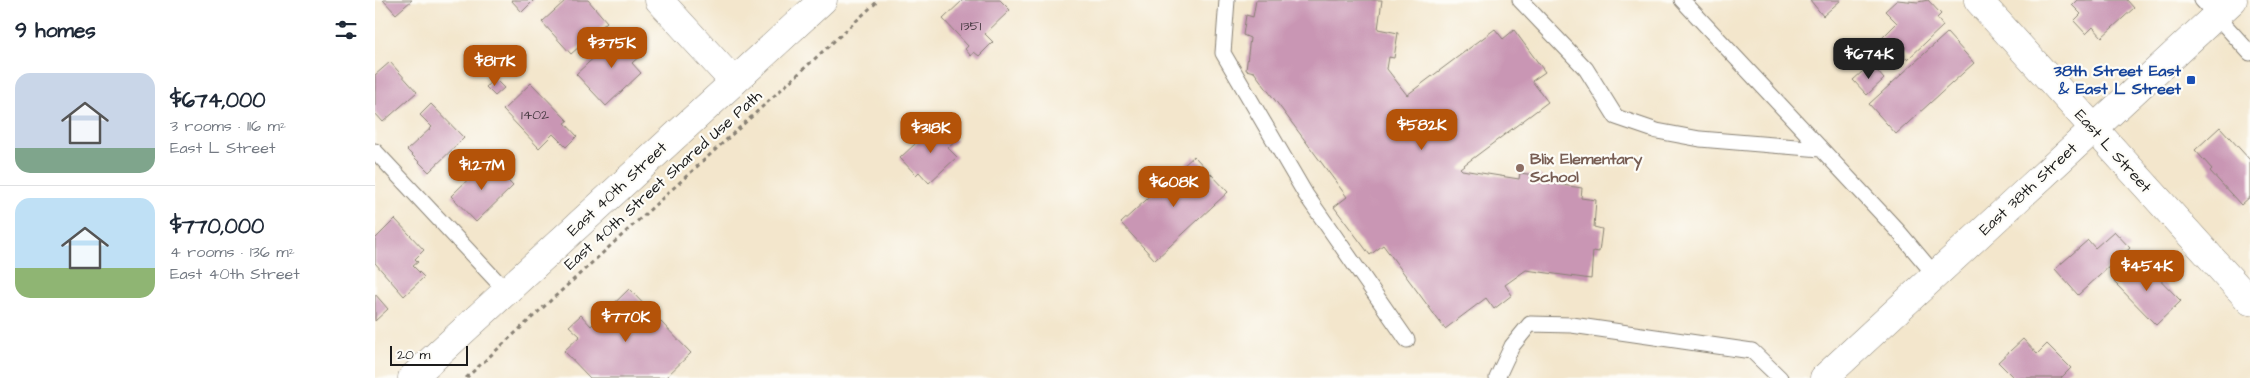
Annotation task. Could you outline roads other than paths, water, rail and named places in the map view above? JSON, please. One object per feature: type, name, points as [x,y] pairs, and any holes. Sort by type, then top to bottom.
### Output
[{"type":"street","points":[[659,0],[734,82]]},
{"type":"street","name":"East 40th Street","points":[[412,378],[823,0]]},
{"type":"street","name":"East L Street","points":[[1978,0],[2250,301]]},
{"type":"street","name":"East 38th Street","points":[[1823,378],[2093,129],[2217,5]]},
{"type":"lane","points":[[1227,0],[1223,53],[1307,195],[1407,340]]},
{"type":"lane","points":[[1521,0],[1586,69],[1616,117],[1657,132],[1700,138],[1821,149]]},
{"type":"lane","points":[[1682,0],[1898,231],[1935,275]]},
{"type":"lane","points":[[2217,5],[2250,53]]},
{"type":"lane","points":[[375,151],[506,291]]},
{"type":"lane","points":[[1497,378],[1512,346],[1530,324],[1572,325],[1752,351],[1779,378]]},
{"type":"place","name":"38th Street East & East L Street","points":[[2191,80]]},
{"type":"place","name":"Blix Elementary School","points":[[1520,168]]}]
